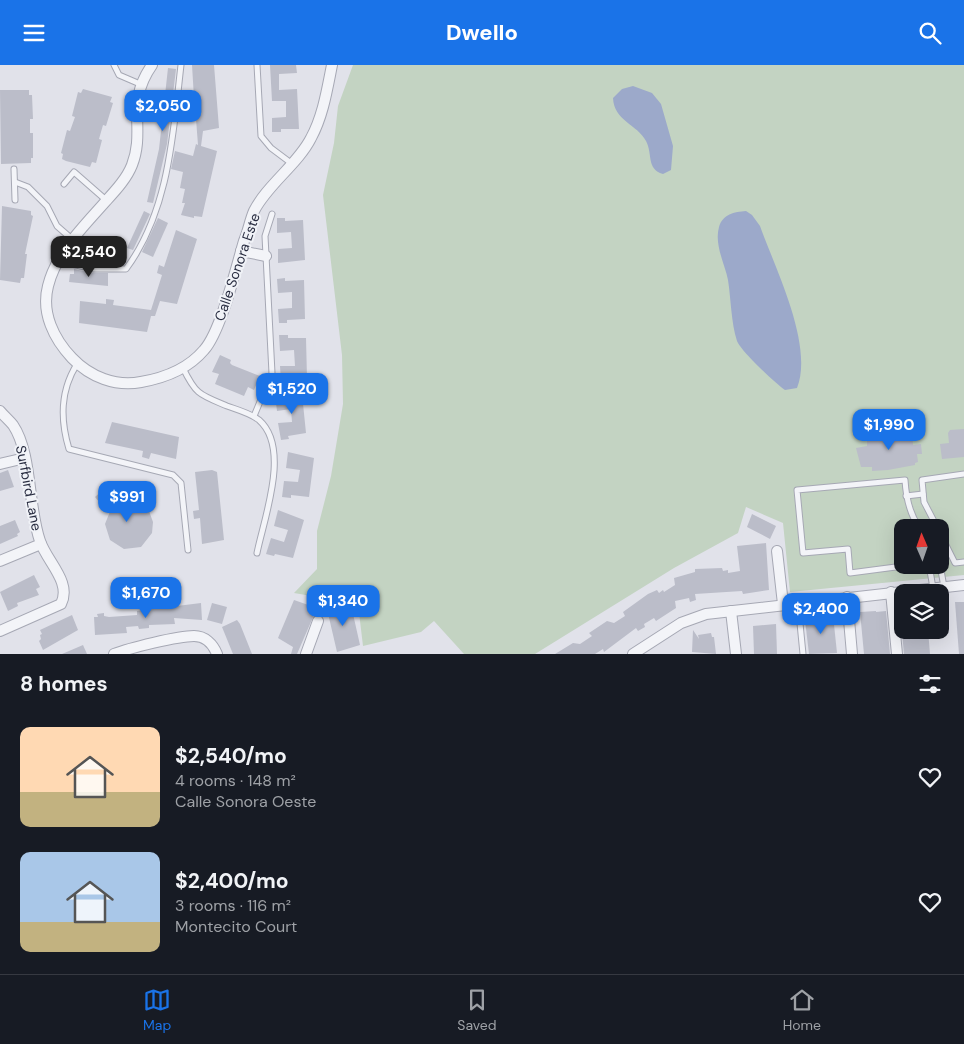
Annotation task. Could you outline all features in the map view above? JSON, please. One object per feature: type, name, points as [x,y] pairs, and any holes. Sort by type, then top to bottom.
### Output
[{"type":"street","points":[[77,364],[53,335],[47,312],[47,289],[57,261],[117,189],[132,165],[137,142],[137,101],[140,84],[152,65]]},
{"type":"street","name":"Calle Sonora Este","points":[[77,364],[107,382],[135,383],[164,378],[182,368],[204,351],[215,332],[255,210],[311,139],[325,103],[332,65]]},
{"type":"street","points":[[242,251],[266,256]]},
{"type":"street","name":"Surfbird Lane","points":[[0,411],[14,426],[25,457],[32,516],[41,544],[64,587],[65,596],[61,604],[0,631]]},
{"type":"street","points":[[0,464],[25,457]]},
{"type":"street","points":[[0,561],[41,544]]},
{"type":"street","points":[[777,551],[782,604]]},
{"type":"street","points":[[949,586],[964,585]]},
{"type":"street","points":[[890,592],[897,654]]},
{"type":"street","points":[[632,654],[682,623],[706,614],[894,592]]},
{"type":"street","points":[[847,597],[852,654]]},
{"type":"street","points":[[732,611],[736,654]]},
{"type":"street","points":[[306,654],[318,621]]},
{"type":"street","points":[[114,654],[126,649],[195,636],[208,641],[217,654]]},
{"type":"lane","points":[[114,65],[119,75],[140,84]]},
{"type":"lane","points":[[57,261],[94,269],[126,269],[140,250],[161,200],[173,135],[181,65]]},
{"type":"lane","points":[[257,65],[261,136],[291,163]]},
{"type":"lane","points":[[14,169],[15,200]]},
{"type":"lane","points":[[64,184],[74,172],[106,201]]},
{"type":"lane","points":[[15,182],[28,187],[47,205],[57,226],[73,240]]},
{"type":"lane","points":[[254,416],[272,373],[266,229],[272,214]]},
{"type":"lane","points":[[77,364],[65,386],[64,431],[69,449],[174,475],[181,483],[188,550]]},
{"type":"lane","points":[[182,368],[192,388],[202,395],[254,416],[267,430],[274,451],[276,467],[257,553]]},
{"type":"lane","points":[[933,519],[924,502],[922,480],[964,474]]},
{"type":"lane","points":[[894,567],[850,573],[848,549],[803,553],[797,490],[905,480],[906,496],[913,519]]},
{"type":"lane","points":[[906,496],[923,494]]},
{"type":"lane","points":[[949,551],[955,563],[964,562]]},
{"type":"lane","points":[[798,603],[803,654]]},
{"type":"green space","points":[[353,65],[964,65],[964,575],[790,592],[783,523],[746,507],[738,533],[674,568],[535,654],[464,654],[434,621],[421,632],[363,646],[358,604],[294,593],[317,569],[317,531],[331,476],[343,404],[342,355],[323,195],[334,143],[338,106]]},
{"type":"water","points":[[633,86],[652,93],[661,104],[673,146],[671,170],[663,174],[654,169],[648,146],[642,135],[617,112],[614,106],[613,98],[622,89]]},
{"type":"water","points":[[746,211],[752,215],[760,226],[791,307],[801,350],[801,370],[797,388],[785,390],[780,387],[751,359],[737,341],[732,318],[728,280],[719,247],[718,234],[719,227],[726,216]]},
{"type":"building","points":[[192,65],[214,65],[219,128],[203,131],[201,146],[217,151],[202,217],[194,216],[194,218],[181,215],[185,203],[182,203],[185,189],[180,188],[183,172],[171,169],[175,151],[193,156],[196,144],[198,145],[195,106],[189,106],[189,98],[194,98]]},
{"type":"building","points":[[270,65],[296,65],[297,73],[279,74],[279,90],[297,89],[299,129],[281,129],[281,132],[272,132],[272,118],[286,117],[286,101],[272,101]]},
{"type":"building","points":[[168,68],[176,69],[167,144],[153,203],[147,202],[159,149]]},
{"type":"building","points":[[83,89],[112,97],[110,102],[113,103],[106,126],[103,125],[99,139],[102,140],[96,163],[92,162],[90,167],[66,161],[62,159],[63,154],[61,153],[67,130],[70,131],[75,117],[72,116],[78,92],[81,93]]},
{"type":"building","points":[[0,90],[29,90],[29,95],[32,95],[33,119],[30,119],[30,133],[33,133],[33,158],[31,158],[31,163],[1,164]]},
{"type":"building","points":[[2,206],[31,211],[33,216],[25,254],[27,254],[24,278],[21,278],[20,283],[0,280]]},
{"type":"building","points":[[144,211],[150,214],[133,250],[127,248]]},
{"type":"building","points":[[158,218],[168,223],[153,257],[142,252]]},
{"type":"building","points":[[277,218],[285,218],[285,221],[303,220],[305,260],[278,263],[278,249],[292,248],[291,232],[277,233]]},
{"type":"building","points":[[176,230],[197,239],[177,304],[160,301],[155,316],[151,316],[147,332],[79,323],[80,301],[106,304],[106,299],[114,300],[113,305],[151,310],[162,275],[157,273],[159,265],[164,267]]},
{"type":"building","points":[[75,255],[109,258],[108,265],[94,265],[75,260]]},
{"type":"building","points":[[74,269],[93,273],[108,273],[108,286],[69,282],[70,274],[74,274]]},
{"type":"building","points":[[285,278],[285,281],[304,280],[305,319],[287,320],[287,323],[279,323],[278,309],[292,308],[292,292],[278,293],[277,279]]},
{"type":"building","points":[[279,335],[288,335],[288,338],[306,338],[307,378],[290,378],[290,381],[281,381],[280,366],[295,366],[294,350],[280,351]]},
{"type":"building","points":[[220,355],[231,360],[230,363],[232,365],[260,376],[254,390],[248,387],[244,396],[215,384],[219,374],[212,372]]},
{"type":"building","points":[[283,394],[283,397],[302,394],[306,433],[288,436],[289,439],[281,440],[278,423],[292,422],[291,409],[277,411],[275,395]]},
{"type":"building","points":[[112,422],[179,437],[176,459],[151,453],[149,459],[142,457],[143,451],[105,443]]},
{"type":"building","points":[[964,429],[964,457],[942,459],[940,444],[949,443],[948,433],[950,430]]},
{"type":"building","points":[[883,431],[883,433],[912,433],[913,445],[921,444],[922,454],[917,454],[918,462],[915,465],[888,470],[872,471],[872,467],[861,467],[856,448],[867,446],[867,432]]},
{"type":"building","points":[[288,452],[314,458],[309,497],[291,495],[291,498],[282,497],[284,481],[298,482],[300,470],[286,468]]},
{"type":"building","points":[[8,470],[14,487],[0,491],[0,473]]},
{"type":"building","points":[[212,470],[217,472],[224,540],[202,544],[200,518],[194,519],[193,511],[199,510],[195,472]]},
{"type":"building","points":[[104,489],[117,505],[134,502],[149,511],[153,522],[152,533],[141,547],[124,549],[110,540],[105,524],[111,509],[104,502],[101,504],[95,497]]},
{"type":"building","points":[[278,510],[304,520],[293,558],[266,554],[271,538],[284,542],[288,530],[274,526]]},
{"type":"building","points":[[752,514],[776,526],[770,539],[747,527]]},
{"type":"building","points":[[15,520],[20,532],[17,534],[18,536],[0,544],[0,526]]},
{"type":"building","points":[[766,543],[769,590],[743,594],[742,591],[695,594],[696,600],[690,602],[689,598],[675,601],[676,608],[656,621],[654,618],[644,624],[645,627],[638,631],[636,628],[604,652],[603,649],[595,654],[555,654],[573,643],[580,644],[592,636],[589,633],[607,621],[614,623],[625,616],[623,612],[648,594],[657,590],[659,593],[663,590],[664,592],[675,585],[674,578],[695,572],[695,569],[722,568],[723,571],[728,570],[728,573],[740,571],[737,546]]},
{"type":"building","points":[[34,575],[40,587],[36,589],[39,595],[17,603],[18,606],[8,611],[0,592]]},
{"type":"building","points":[[294,600],[317,608],[297,654],[291,654],[293,647],[278,638]]},
{"type":"building","points":[[955,602],[964,602],[964,654],[959,654]]},
{"type":"building","points":[[201,603],[202,620],[174,618],[175,624],[149,625],[149,628],[139,629],[138,626],[126,627],[127,633],[95,635],[94,617],[98,617],[97,614],[104,613],[104,616],[109,617],[137,615],[137,611]]},
{"type":"building","points":[[212,603],[227,607],[222,624],[207,620]]},
{"type":"building","points":[[344,604],[344,607],[351,605],[360,645],[337,652],[327,609]]},
{"type":"building","points":[[886,611],[890,654],[864,654],[860,612]]},
{"type":"building","points":[[72,615],[78,630],[43,650],[39,641],[42,634],[40,630]]},
{"type":"building","points":[[833,615],[837,653],[809,654],[805,620]]},
{"type":"building","points":[[237,620],[252,654],[233,654],[222,627]]},
{"type":"building","points":[[776,624],[777,654],[754,654],[753,626]]},
{"type":"building","points":[[693,630],[699,639],[698,635],[711,633],[712,637],[714,637],[716,654],[692,652]]},
{"type":"building","points":[[903,639],[929,639],[930,654],[904,654]]},
{"type":"building","points":[[83,645],[87,654],[62,654]]}]
